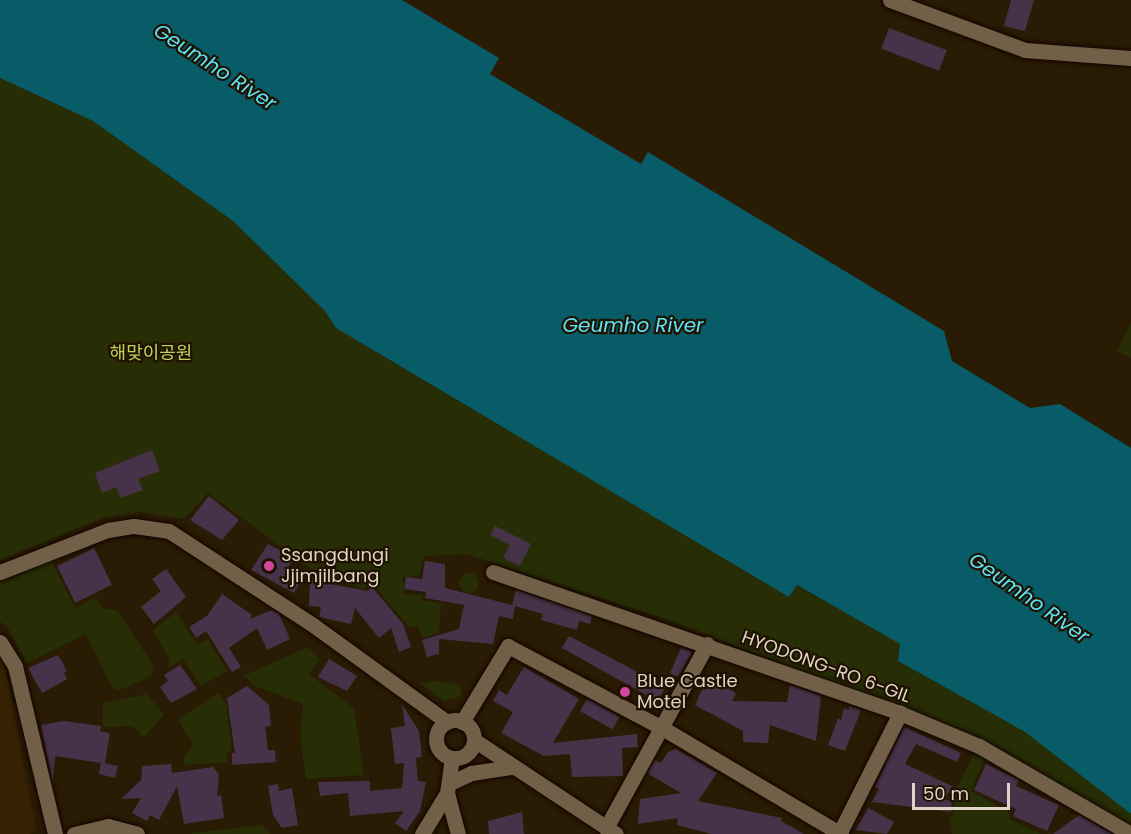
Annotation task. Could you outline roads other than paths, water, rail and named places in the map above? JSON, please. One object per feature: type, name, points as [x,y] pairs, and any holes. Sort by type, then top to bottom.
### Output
[{"type":"street","points":[[892,0],[1025,50],[1131,58]]},
{"type":"street","points":[[0,572],[108,530],[134,526],[169,531],[313,625],[454,722],[470,728],[474,740],[611,831],[707,644]]},
{"type":"street","name":"HYODONG-RO 6-GIL","points":[[493,572],[707,644],[900,713],[979,746],[1131,834]]},
{"type":"street","points":[[0,642],[15,666],[55,834]]},
{"type":"street","points":[[474,740],[469,752],[452,758],[441,753],[436,742],[438,730],[454,722],[508,646],[664,729],[840,834],[900,713]]},
{"type":"street","points":[[452,758],[449,788],[458,834]]},
{"type":"street","points":[[422,834],[449,788],[471,773],[512,767]]},
{"type":"street","points":[[74,834],[108,826],[137,834]]},
{"type":"water","name":"Geumho River","points":[[0,0],[402,0],[499,58],[490,74],[641,164],[648,152],[944,331],[952,361],[1030,408],[1060,404],[1131,448],[1131,814],[1025,732],[898,661],[900,644],[797,585],[789,597],[336,328],[325,311],[233,221],[93,121],[0,78]]},
{"type":"place","name":"Ssangdungi Jjimjilbang","points":[[269,566]]},
{"type":"place","name":"Blue Castle Motel","points":[[625,692]]},
{"type":"park label","name":"해맞이공원","points":[[151,353]]}]
